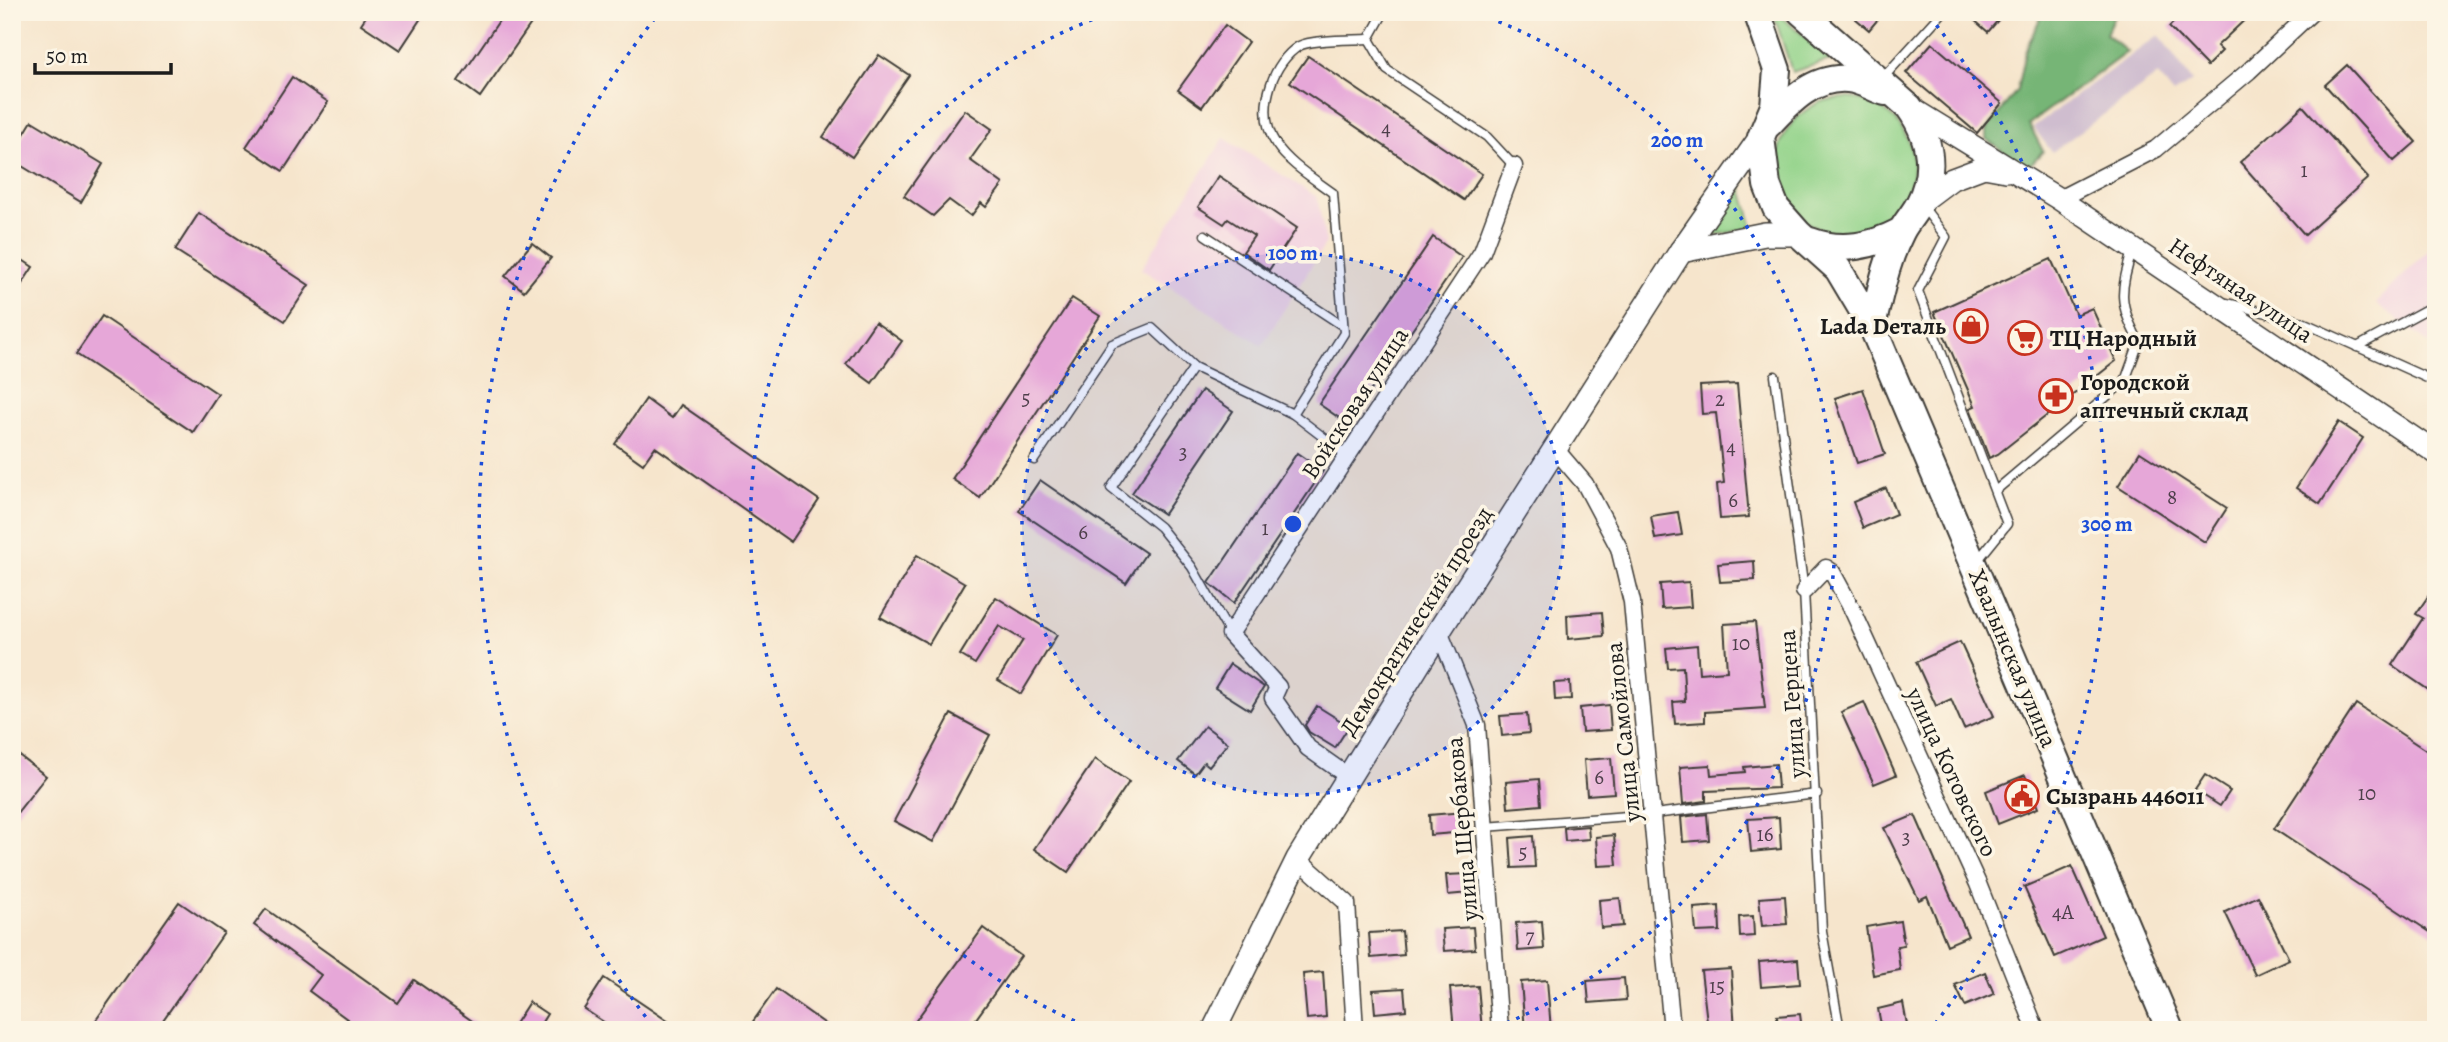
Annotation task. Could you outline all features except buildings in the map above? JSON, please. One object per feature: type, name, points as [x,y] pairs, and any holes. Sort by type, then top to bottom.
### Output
[{"type":"main road","points":[[1757,12],[1777,70],[1774,106],[1763,132],[1767,185],[1776,208],[1804,237],[1825,247],[1851,248],[1876,244],[1901,231]]},
{"type":"main road","points":[[1801,12],[1895,94],[1922,125],[1928,144],[1930,162],[1920,203],[1901,231],[1883,276],[1872,326]]},
{"type":"main road","points":[[1763,132],[1795,97],[1821,82],[1849,79],[1895,94]]},
{"type":"main road","name":"Демократический проезд","points":[[1214,1030],[1298,859],[1439,631],[1681,251],[1763,132]]},
{"type":"main road","points":[[1681,251],[1765,234],[1804,237]]},
{"type":"main road","name":"Хвалынская улица","points":[[1804,237],[1838,269],[1872,326],[2170,1030]]},
{"type":"street","points":[[2059,199],[2156,149],[2249,71],[2312,12]]},
{"type":"street","name":"Нефтяная улица","points":[[1895,94],[2059,199],[2436,453]]},
{"type":"street","name":"Войсковая улица","points":[[1230,634],[1482,252],[1514,166]]},
{"type":"street","points":[[1920,203],[1952,179],[1984,167],[2015,173]]},
{"type":"street","name":"улица Самойлова","points":[[1556,450],[1585,484],[1619,548],[1632,602],[1654,814],[1672,1030]]},
{"type":"street","name":"улица Котовского","points":[[1804,591],[1826,568],[1832,572],[1853,611],[1978,884],[2036,1030]]},
{"type":"street","name":"улица Щербакова","points":[[1439,631],[1477,726],[1500,1030]]},
{"type":"street","points":[[1230,634],[1278,687],[1273,698],[1308,748],[1349,777]]},
{"type":"street","points":[[1298,859],[1347,903],[1355,1030]]},
{"type":"lane","points":[[1368,38],[1384,12]]},
{"type":"lane","points":[[1895,94],[1943,12]]},
{"type":"lane","points":[[1368,38],[1387,70],[1487,137],[1514,166]]},
{"type":"lane","points":[[1293,414],[1343,333],[1333,193],[1287,159],[1269,136],[1266,112],[1276,68],[1301,45],[1368,38]]},
{"type":"lane","points":[[1920,203],[1946,237],[1918,291],[2007,524],[1974,565]]},
{"type":"lane","points":[[1205,235],[1343,326]]},
{"type":"lane","points":[[1995,491],[2125,381],[2139,342],[2123,310],[2124,280],[2132,248]]},
{"type":"lane","points":[[2205,298],[2300,321],[2436,382]]},
{"type":"lane","points":[[2357,347],[2436,304]]},
{"type":"lane","points":[[1034,460],[1112,344],[1152,328],[1194,367],[1293,414],[1348,456]]},
{"type":"lane","points":[[1194,367],[1111,488],[1160,527],[1192,567],[1230,634]]},
{"type":"lane","name":"улица Герцена","points":[[1774,376],[1804,591],[1817,794],[1822,931],[1840,1030]]},
{"type":"lane","points":[[1485,827],[1654,814],[1817,794]]},
{"type":"shaded area","points":[[2159,35],[2192,81],[2173,94],[2158,75],[2052,152],[2033,127]]},
{"type":"shaded area","points":[[1224,138],[1317,197],[1326,243],[1262,345],[1141,269]]},
{"type":"shaded area","points":[[2436,243],[2436,349],[2376,303]]},
{"type":"green space","points":[[1775,12],[1833,59],[1792,72]]},
{"type":"green space","points":[[2043,12],[2116,12],[2106,34],[2127,52],[2029,124],[2043,151],[2031,164],[2022,165],[1986,139],[1986,130],[2017,90],[2025,51]]},
{"type":"green space","points":[[1845,98],[1871,103],[1893,118],[1908,140],[1913,166],[1908,192],[1893,214],[1871,229],[1845,234],[1819,229],[1797,214],[1782,192],[1777,166],[1782,140],[1797,118],[1819,103]]},
{"type":"green space","points":[[1741,185],[1753,228],[1710,236]]},
{"type":"place","name":"Lada Dеталь","points":[[1971,326]]},
{"type":"place","name":"ТЦ Народный","points":[[2025,338]]},
{"type":"place","name":"Городской аптечный склад","points":[[2056,396]]},
{"type":"place","name":"Сызрань 446011","points":[[2022,796]]}]
